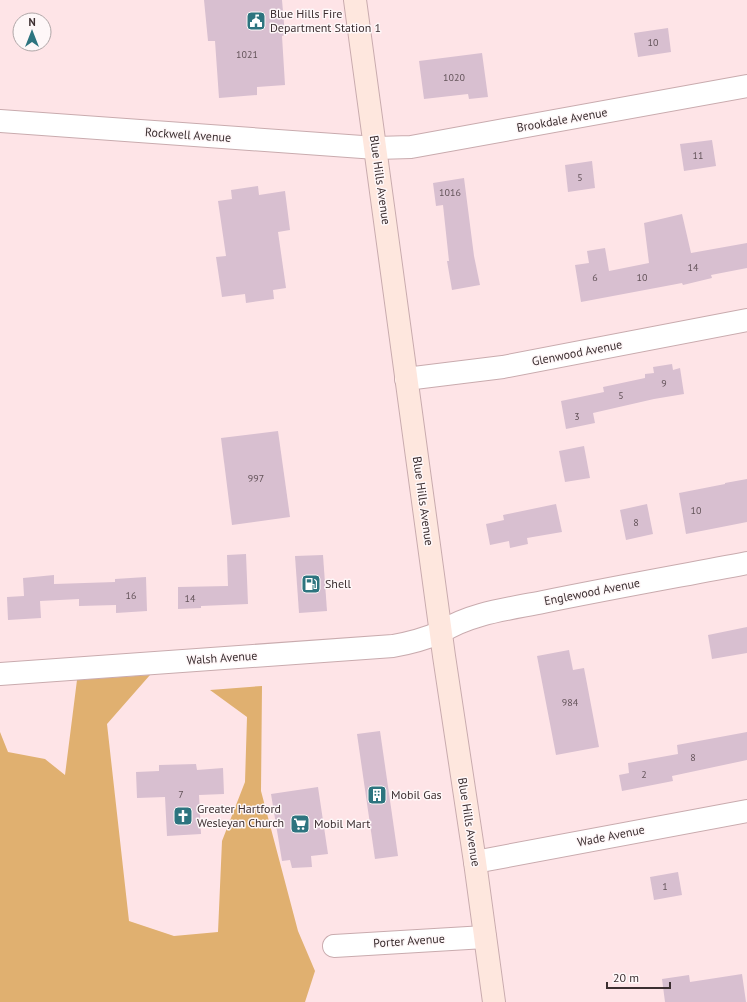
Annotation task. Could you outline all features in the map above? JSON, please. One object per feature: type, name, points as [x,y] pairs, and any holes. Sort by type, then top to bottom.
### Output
[{"type":"main road","name":"Blue Hills Avenue","points":[[355,0],[441,632],[494,1002]]},
{"type":"street","name":"Brookdale Avenue","points":[[376,148],[411,147],[747,86]]},
{"type":"street","name":"Rockwell Avenue","points":[[0,121],[376,148]]},
{"type":"street","name":"Glenwood Avenue","points":[[406,379],[504,367],[747,320]]},
{"type":"street","name":"Englewood Avenue","points":[[441,632],[458,622],[485,614],[747,563]]},
{"type":"street","name":"Walsh Avenue","points":[[0,674],[393,646],[426,639],[441,632]]},
{"type":"street","name":"Wade Avenue","points":[[475,862],[747,811]]},
{"type":"street","name":"Porter Avenue","points":[[334,946],[485,937]]},
{"type":"shaded area","points":[[150,675],[107,724],[129,921],[174,936],[218,932],[222,841],[245,782],[247,717],[210,690],[262,686],[261,791],[298,931],[315,971],[305,1002],[0,1002],[0,732],[8,752],[45,759],[65,775],[77,680]]},
{"type":"building","points":[[204,0],[282,0],[285,35],[282,36],[285,85],[257,87],[257,95],[219,98],[215,41],[208,41]]},
{"type":"building","points":[[668,28],[671,52],[638,57],[634,33]]},
{"type":"building","points":[[482,53],[488,97],[469,99],[468,94],[424,99],[419,61]]},
{"type":"building","points":[[712,140],[716,166],[684,171],[680,144]]},
{"type":"building","points":[[592,161],[595,188],[568,192],[565,165]]},
{"type":"building","points":[[464,178],[474,256],[480,285],[452,290],[447,261],[449,261],[443,205],[436,206],[433,183]]},
{"type":"building","points":[[258,186],[259,195],[285,191],[290,230],[278,232],[286,288],[273,290],[274,299],[246,303],[245,294],[222,297],[216,257],[226,256],[218,201],[232,199],[231,190]]},
{"type":"building","points":[[682,214],[691,253],[747,243],[747,268],[711,275],[712,278],[683,285],[682,283],[581,302],[575,265],[589,263],[587,251],[605,248],[609,271],[649,263],[644,223]]},
{"type":"building","points":[[672,364],[673,370],[680,368],[684,394],[654,399],[593,413],[595,423],[566,429],[561,401],[604,392],[603,387],[645,378],[645,374],[654,373],[653,367]]},
{"type":"building","points":[[278,431],[290,517],[232,525],[221,438]]},
{"type":"building","points":[[584,446],[590,478],[565,482],[559,451]]},
{"type":"building","points":[[747,479],[747,522],[686,534],[679,493]]},
{"type":"building","points":[[556,504],[562,532],[527,538],[528,544],[510,548],[509,541],[490,545],[486,524],[504,520],[503,515]]},
{"type":"building","points":[[647,504],[653,534],[626,540],[620,510]]},
{"type":"building","points":[[246,554],[248,604],[201,606],[201,608],[178,609],[178,587],[228,586],[227,555]]},
{"type":"building","name":"Shell","points":[[323,555],[327,611],[299,613],[295,556]]},
{"type":"building","points":[[54,575],[54,584],[115,582],[115,579],[146,577],[147,611],[116,613],[116,605],[79,606],[79,599],[40,601],[41,618],[8,620],[7,597],[24,596],[23,578]]},
{"type":"building","points":[[747,627],[747,653],[712,659],[708,635]]},
{"type":"building","points":[[569,650],[573,670],[584,668],[599,747],[556,755],[537,656]]},
{"type":"building","name":"Mobil Gas","points":[[380,731],[398,856],[375,859],[357,734]]},
{"type":"building","points":[[747,732],[747,760],[672,776],[673,781],[622,791],[619,775],[629,773],[628,763],[678,754],[677,745]]},
{"type":"building","name":"Greater Hartford Wesleyan Church","points":[[196,764],[197,770],[223,768],[224,794],[199,795],[201,834],[167,836],[165,797],[137,798],[136,772],[159,771],[159,765]]},
{"type":"building","name":"Mobil Mart","points":[[318,787],[328,854],[311,856],[312,867],[292,868],[290,860],[282,861],[271,794]]},
{"type":"building","points":[[678,872],[682,895],[654,900],[650,877]]},
{"type":"building","points":[[742,974],[746,1002],[665,1002],[662,979],[689,975],[690,982]]},
{"type":"place","name":"Blue Hills Fire Department Station 1","points":[[256,21]]},
{"type":"place","name":"Shell","points":[[311,584]]},
{"type":"place","name":"Mobil Gas","points":[[377,795]]},
{"type":"place","name":"Greater Hartford Wesleyan Church","points":[[183,816]]},
{"type":"place","name":"Mobil Mart","points":[[300,824]]}]
